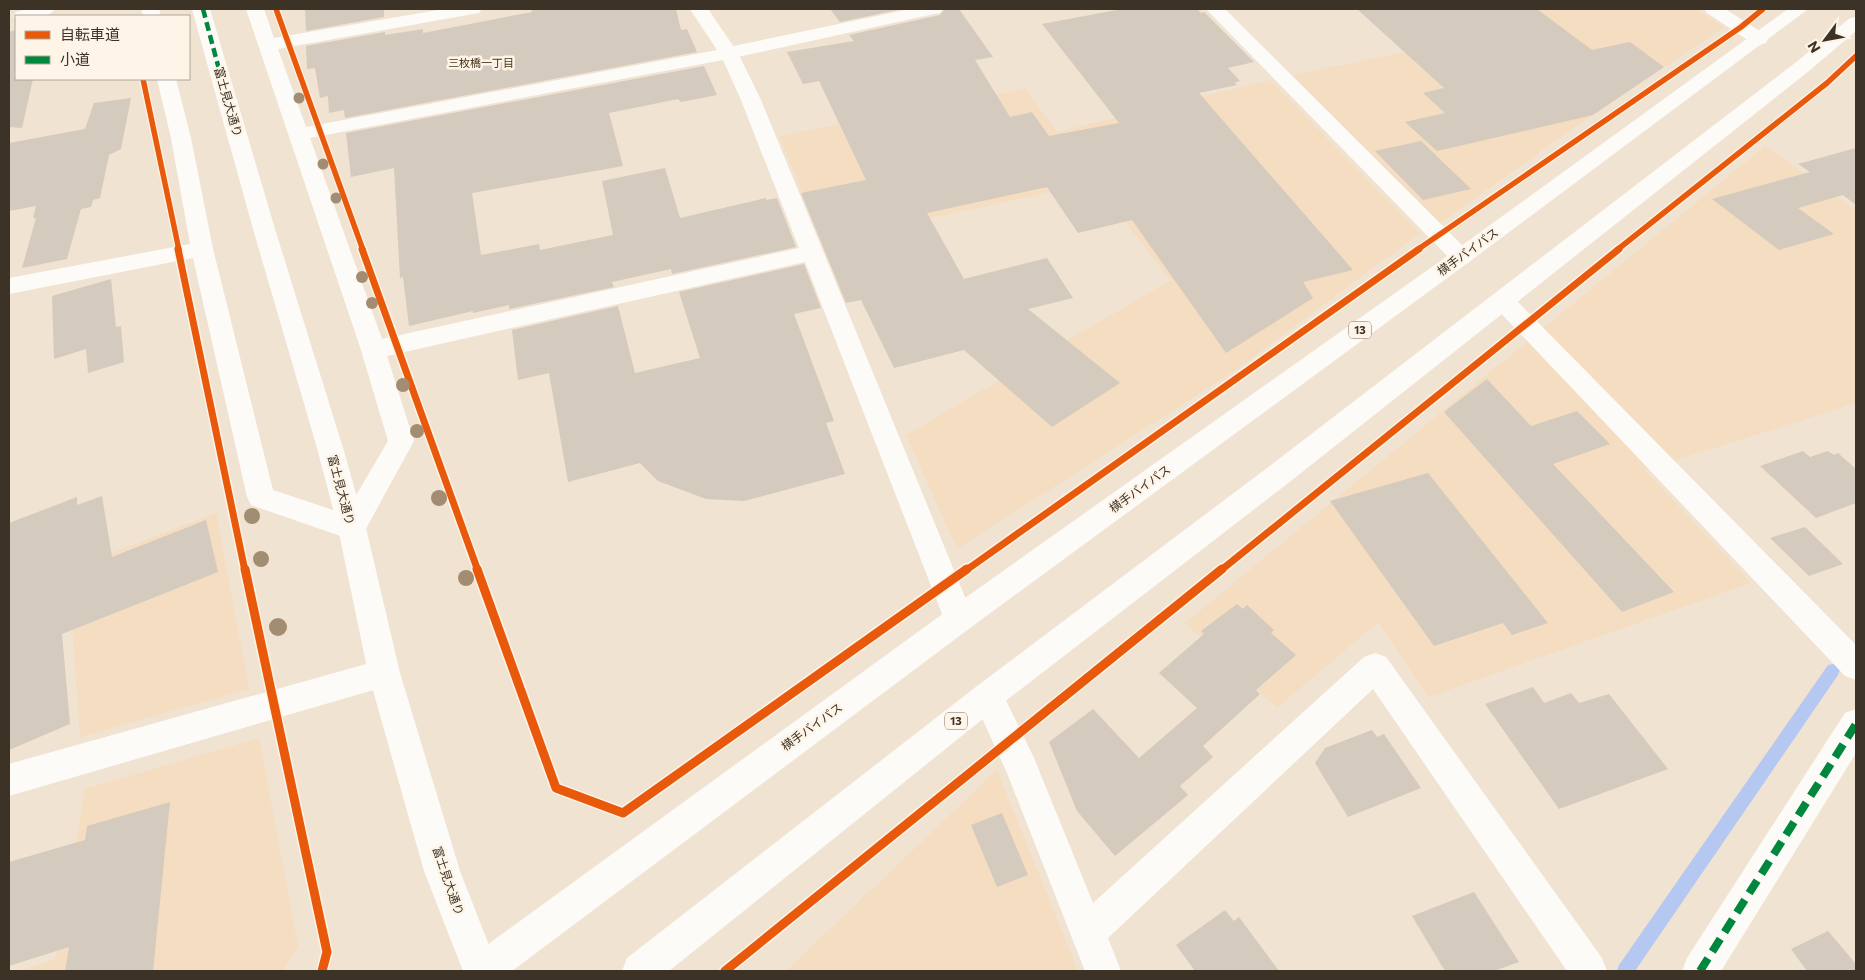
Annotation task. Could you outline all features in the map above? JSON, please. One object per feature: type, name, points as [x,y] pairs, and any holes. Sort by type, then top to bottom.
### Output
[{"type":"main road","points":[[25,15],[46,9]]},
{"type":"main road","name":"富士見大通り","points":[[201,9],[267,239],[330,448],[352,528],[384,673],[442,871],[482,971]]},
{"type":"main road","points":[[167,80],[181,138],[202,249],[261,497],[352,528],[401,441],[373,350],[255,9]]},
{"type":"main road","points":[[267,45],[446,11],[473,9]]},
{"type":"main road","points":[[699,9],[729,53],[751,100],[959,619]]},
{"type":"main road","points":[[299,134],[729,53],[934,9]]},
{"type":"main road","points":[[1215,9],[1460,257]]},
{"type":"main road","points":[[1712,9],[1759,39]]},
{"type":"main road","name":"横手バイパス","points":[[482,971],[959,619],[1799,9]]},
{"type":"main road","name":"13","points":[[640,971],[988,696],[1277,476],[1802,67],[1856,22]]},
{"type":"main road","points":[[9,286],[202,249]]},
{"type":"main road","points":[[373,350],[813,253]]},
{"type":"main road","points":[[1502,300],[1856,666]]},
{"type":"main road","points":[[1087,933],[1375,667],[1589,971]]},
{"type":"main road","points":[[9,780],[384,673]]},
{"type":"main road","points":[[988,696],[1022,769],[1103,971]]},
{"type":"main road","points":[[1700,971],[1856,724]]},
{"type":"shaded area","points":[[1467,9],[1696,9],[1724,27],[1596,112],[1439,224],[1293,75],[1497,33]]},
{"type":"shaded area","points":[[1270,80],[1420,233],[1236,370],[957,549],[906,435],[1171,280],[1094,183],[823,241],[779,136],[1025,89],[1057,132]]},
{"type":"shaded area","points":[[1765,146],[1856,210],[1856,403],[1645,470],[1751,583],[1428,697],[1378,622],[1277,708],[1185,623]]},
{"type":"shaded area","points":[[216,513],[249,689],[80,737],[68,570]]},
{"type":"shaded area","points":[[259,738],[298,946],[283,971],[20,971],[56,959],[85,789]]},
{"type":"shaded area","points":[[997,770],[1078,971],[786,971]]},
{"type":"building","points":[[305,9],[384,9],[384,17],[306,31]]},
{"type":"building","points":[[531,9],[676,9],[681,30],[687,29],[697,52],[345,118],[344,110],[329,113],[328,96],[320,98],[315,68],[307,69],[306,46],[385,32],[385,35],[423,29],[423,33],[532,12]]},
{"type":"building","points":[[830,9],[902,9],[840,22]]},
{"type":"building","points":[[945,9],[959,9],[993,57],[975,60],[1010,117],[1032,112],[1049,136],[1119,123],[1042,24],[1122,9],[1197,9],[1201,13],[1204,12],[1254,62],[1228,68],[1240,81],[1234,83],[1237,85],[1199,93],[1353,270],[1303,282],[1313,298],[1226,353],[1132,220],[1078,233],[1047,187],[927,213],[964,279],[1047,258],[1073,298],[1028,309],[1120,383],[1052,427],[964,350],[894,368],[861,300],[846,303],[801,193],[866,180],[819,81],[803,84],[787,52],[854,41],[849,35],[940,15]]},
{"type":"building","points":[[1357,9],[1537,9],[1592,50],[1630,42],[1664,67],[1593,115],[1437,151],[1405,122],[1445,113],[1423,93],[1444,88]]},
{"type":"building","points":[[15,30],[15,80],[33,80],[22,128],[9,127],[9,32]]},
{"type":"building","points":[[704,66],[717,95],[681,102],[678,99],[609,113],[623,166],[472,193],[481,255],[539,244],[540,250],[613,235],[602,181],[665,168],[680,218],[766,198],[766,200],[777,198],[796,247],[672,274],[671,269],[612,282],[614,287],[509,309],[509,305],[473,313],[473,311],[409,326],[403,277],[400,278],[394,168],[351,177],[346,133]]},
{"type":"building","points":[[131,98],[121,149],[109,155],[100,198],[93,200],[91,207],[81,209],[67,259],[22,268],[36,218],[33,218],[36,206],[9,211],[9,143],[85,129],[94,103]]},
{"type":"building","points":[[1421,141],[1471,189],[1423,200],[1375,151]]},
{"type":"building","points":[[1856,148],[1856,205],[1843,195],[1798,208],[1834,234],[1779,250],[1712,199],[1810,172],[1798,164]]},
{"type":"building","points":[[804,264],[821,308],[794,314],[834,421],[826,423],[845,474],[744,501],[706,499],[658,481],[640,463],[568,482],[549,373],[518,380],[512,330],[618,306],[635,373],[700,358],[679,292]]},
{"type":"building","points":[[111,279],[116,327],[121,326],[124,362],[88,373],[86,349],[54,359],[52,296]]},
{"type":"building","points":[[1487,379],[1531,426],[1577,411],[1610,444],[1553,464],[1674,592],[1622,612],[1444,412]]},
{"type":"building","points":[[1803,451],[1810,457],[1828,451],[1834,455],[1838,453],[1856,469],[1856,503],[1816,518],[1760,466]]},
{"type":"building","points":[[1428,473],[1548,623],[1512,635],[1503,623],[1434,646],[1330,501]]},
{"type":"building","points":[[102,496],[112,557],[206,520],[218,572],[62,634],[70,724],[9,750],[9,523],[77,497],[77,505]]},
{"type":"building","points":[[1805,527],[1843,564],[1809,576],[1770,538]]},
{"type":"building","points":[[1237,604],[1243,609],[1247,605],[1274,630],[1271,633],[1296,655],[1256,690],[1260,694],[1203,746],[1213,757],[1180,786],[1188,795],[1115,856],[1077,811],[1049,742],[1093,709],[1139,758],[1197,708],[1159,673],[1204,634],[1201,631]]},
{"type":"building","points":[[1533,687],[1544,703],[1571,693],[1579,703],[1609,694],[1668,769],[1559,809],[1485,704]]},
{"type":"building","points":[[1372,730],[1377,737],[1384,734],[1421,788],[1348,817],[1315,763],[1325,748]]},
{"type":"building","points":[[170,802],[153,971],[65,971],[69,947],[9,966],[9,862],[85,840],[87,826]]},
{"type":"building","points":[[1002,813],[1028,875],[997,887],[971,825]]},
{"type":"building","points":[[1474,892],[1519,962],[1494,971],[1445,971],[1412,916]]},
{"type":"building","points":[[1225,910],[1234,921],[1239,917],[1279,971],[1195,971],[1176,945]]},
{"type":"building","points":[[1828,931],[1856,964],[1856,971],[1807,971],[1791,949]]},
{"type":"waterway","points":[[1625,971],[1833,670]]},
{"type":"marked path","points":[[203,9],[234,126]]},
{"type":"marked path","points":[[1700,971],[1856,724]]},
{"type":"cycle path","points":[[276,9],[556,788],[623,813],[1439,235],[1741,27],[1763,9]]},
{"type":"cycle path","points":[[725,971],[1526,323],[1827,83],[1856,56]]},
{"type":"cycle path","points":[[143,80],[273,705],[327,952],[322,971]]},
{"type":"district","name":"三枚橋一丁目","points":[[481,63]]}]
